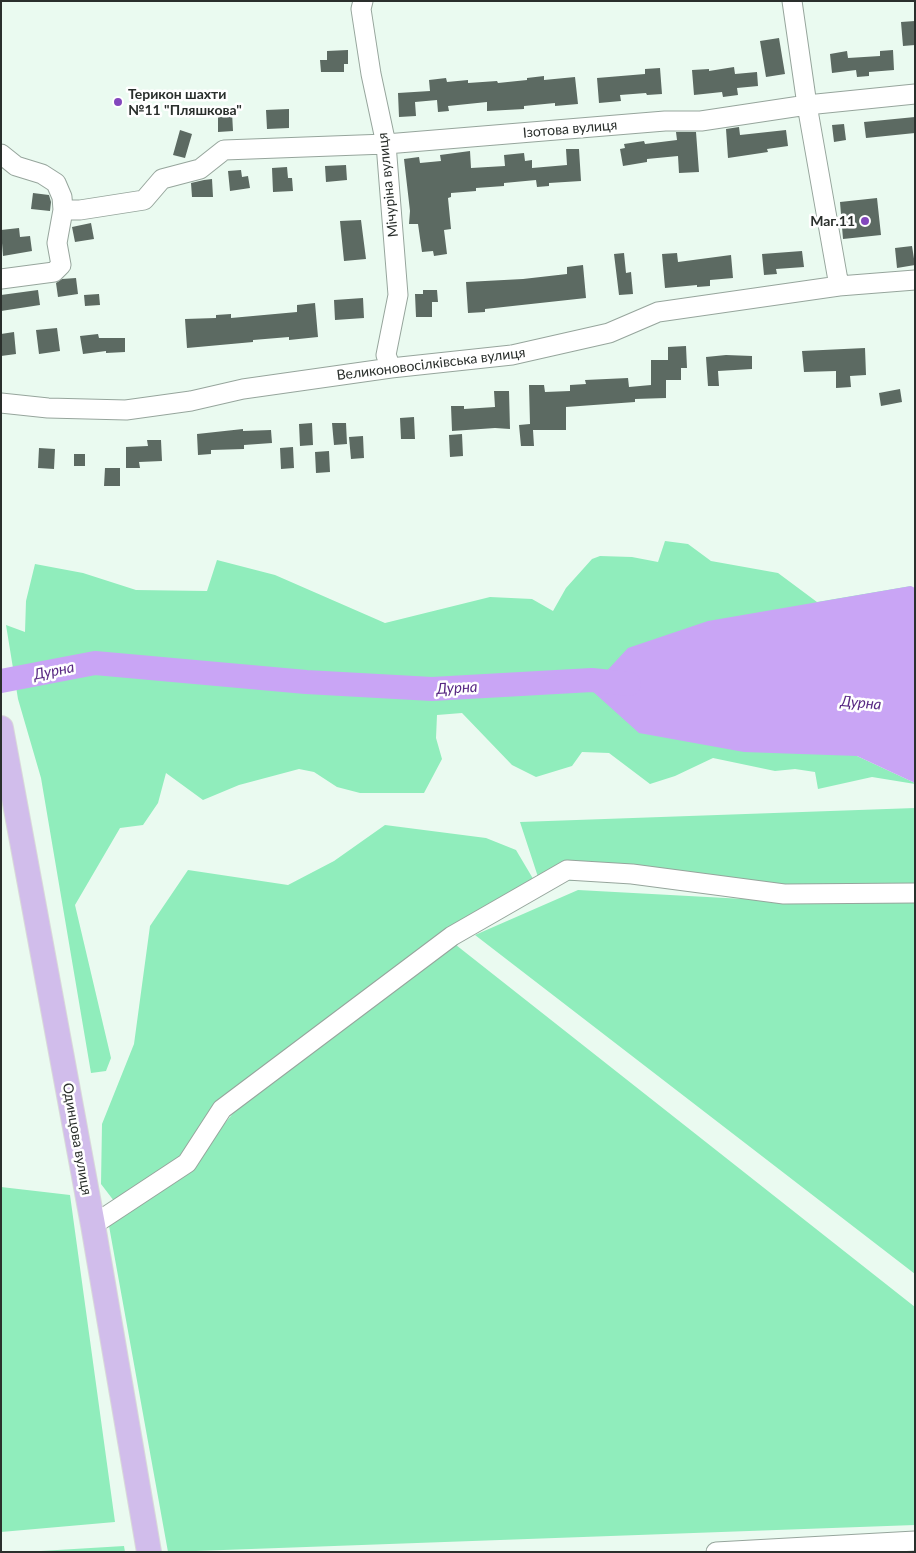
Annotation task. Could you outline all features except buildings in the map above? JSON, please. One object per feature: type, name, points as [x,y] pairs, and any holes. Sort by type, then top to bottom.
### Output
[{"type":"main road","name":"Одинцова вулиця","points":[[1,728],[93,1225],[149,1552]]},
{"type":"street","name":"Мічуріна вулиця","points":[[363,1],[361,9],[386,144],[398,295],[386,355],[390,368]]},
{"type":"street","points":[[792,1],[807,105],[839,286]]},
{"type":"street","name":"Ізотова вулиця","points":[[64,210],[80,210],[144,200],[162,179],[200,169],[224,150],[386,144],[665,121],[701,121],[807,105],[915,94]]},
{"type":"street","points":[[1,154],[16,166],[42,174],[56,183],[62,197],[64,210],[57,244],[61,265],[54,272],[1,279]]},
{"type":"street","name":"Великоновосілківська вулиця","points":[[1,402],[48,408],[126,410],[390,368],[512,356],[609,333],[658,312],[839,286],[915,280]]},
{"type":"street","points":[[93,1225],[187,1163],[222,1109],[452,936],[567,870],[632,874],[784,894],[915,893]]},
{"type":"street","points":[[716,1552],[915,1541]]},
{"type":"green space","points":[[665,541],[688,544],[711,561],[778,573],[817,602],[911,586],[857,756],[915,784],[872,777],[818,789],[815,772],[795,769],[775,771],[713,758],[675,776],[650,784],[609,753],[582,752],[572,766],[536,777],[512,765],[462,713],[437,715],[436,738],[442,759],[424,793],[360,793],[337,787],[314,772],[299,769],[239,785],[203,800],[166,773],[158,803],[143,825],[120,828],[75,905],[111,1058],[106,1071],[91,1073],[41,778],[18,699],[6,625],[25,632],[26,601],[35,564],[83,573],[136,590],[207,591],[217,560],[275,575],[385,623],[490,597],[532,599],[553,611],[566,588],[592,559],[600,556],[632,557],[658,562]]},
{"type":"green space","points":[[915,808],[915,888],[539,880],[520,822]]},
{"type":"green space","points":[[385,825],[486,838],[516,850],[535,882],[225,1100],[171,1169],[114,1201],[101,1184],[102,1124],[134,1044],[150,926],[188,870],[288,885],[334,861]]},
{"type":"green space","points":[[578,890],[781,901],[915,902],[915,1274],[475,935]]},
{"type":"green space","points":[[456,945],[915,1307],[915,1525],[168,1552],[109,1226],[180,1177],[235,1111]]},
{"type":"green space","points":[[1,1187],[70,1195],[115,1522],[1,1532]]},
{"type":"green space","points":[[124,1546],[125,1552],[24,1552]]},
{"type":"water","points":[[911,586],[915,588],[915,783],[857,756],[744,752],[639,733],[590,689],[628,648],[708,621]]},
{"type":"waterway","name":"Дурна","points":[[1,681],[95,663],[306,682],[432,689],[592,680],[629,684]]},
{"type":"place","name":"Терикон шахти №11 \"Пляшкова\"","points":[[118,102]]},
{"type":"place","name":"Маг.11","points":[[865,221]]}]
